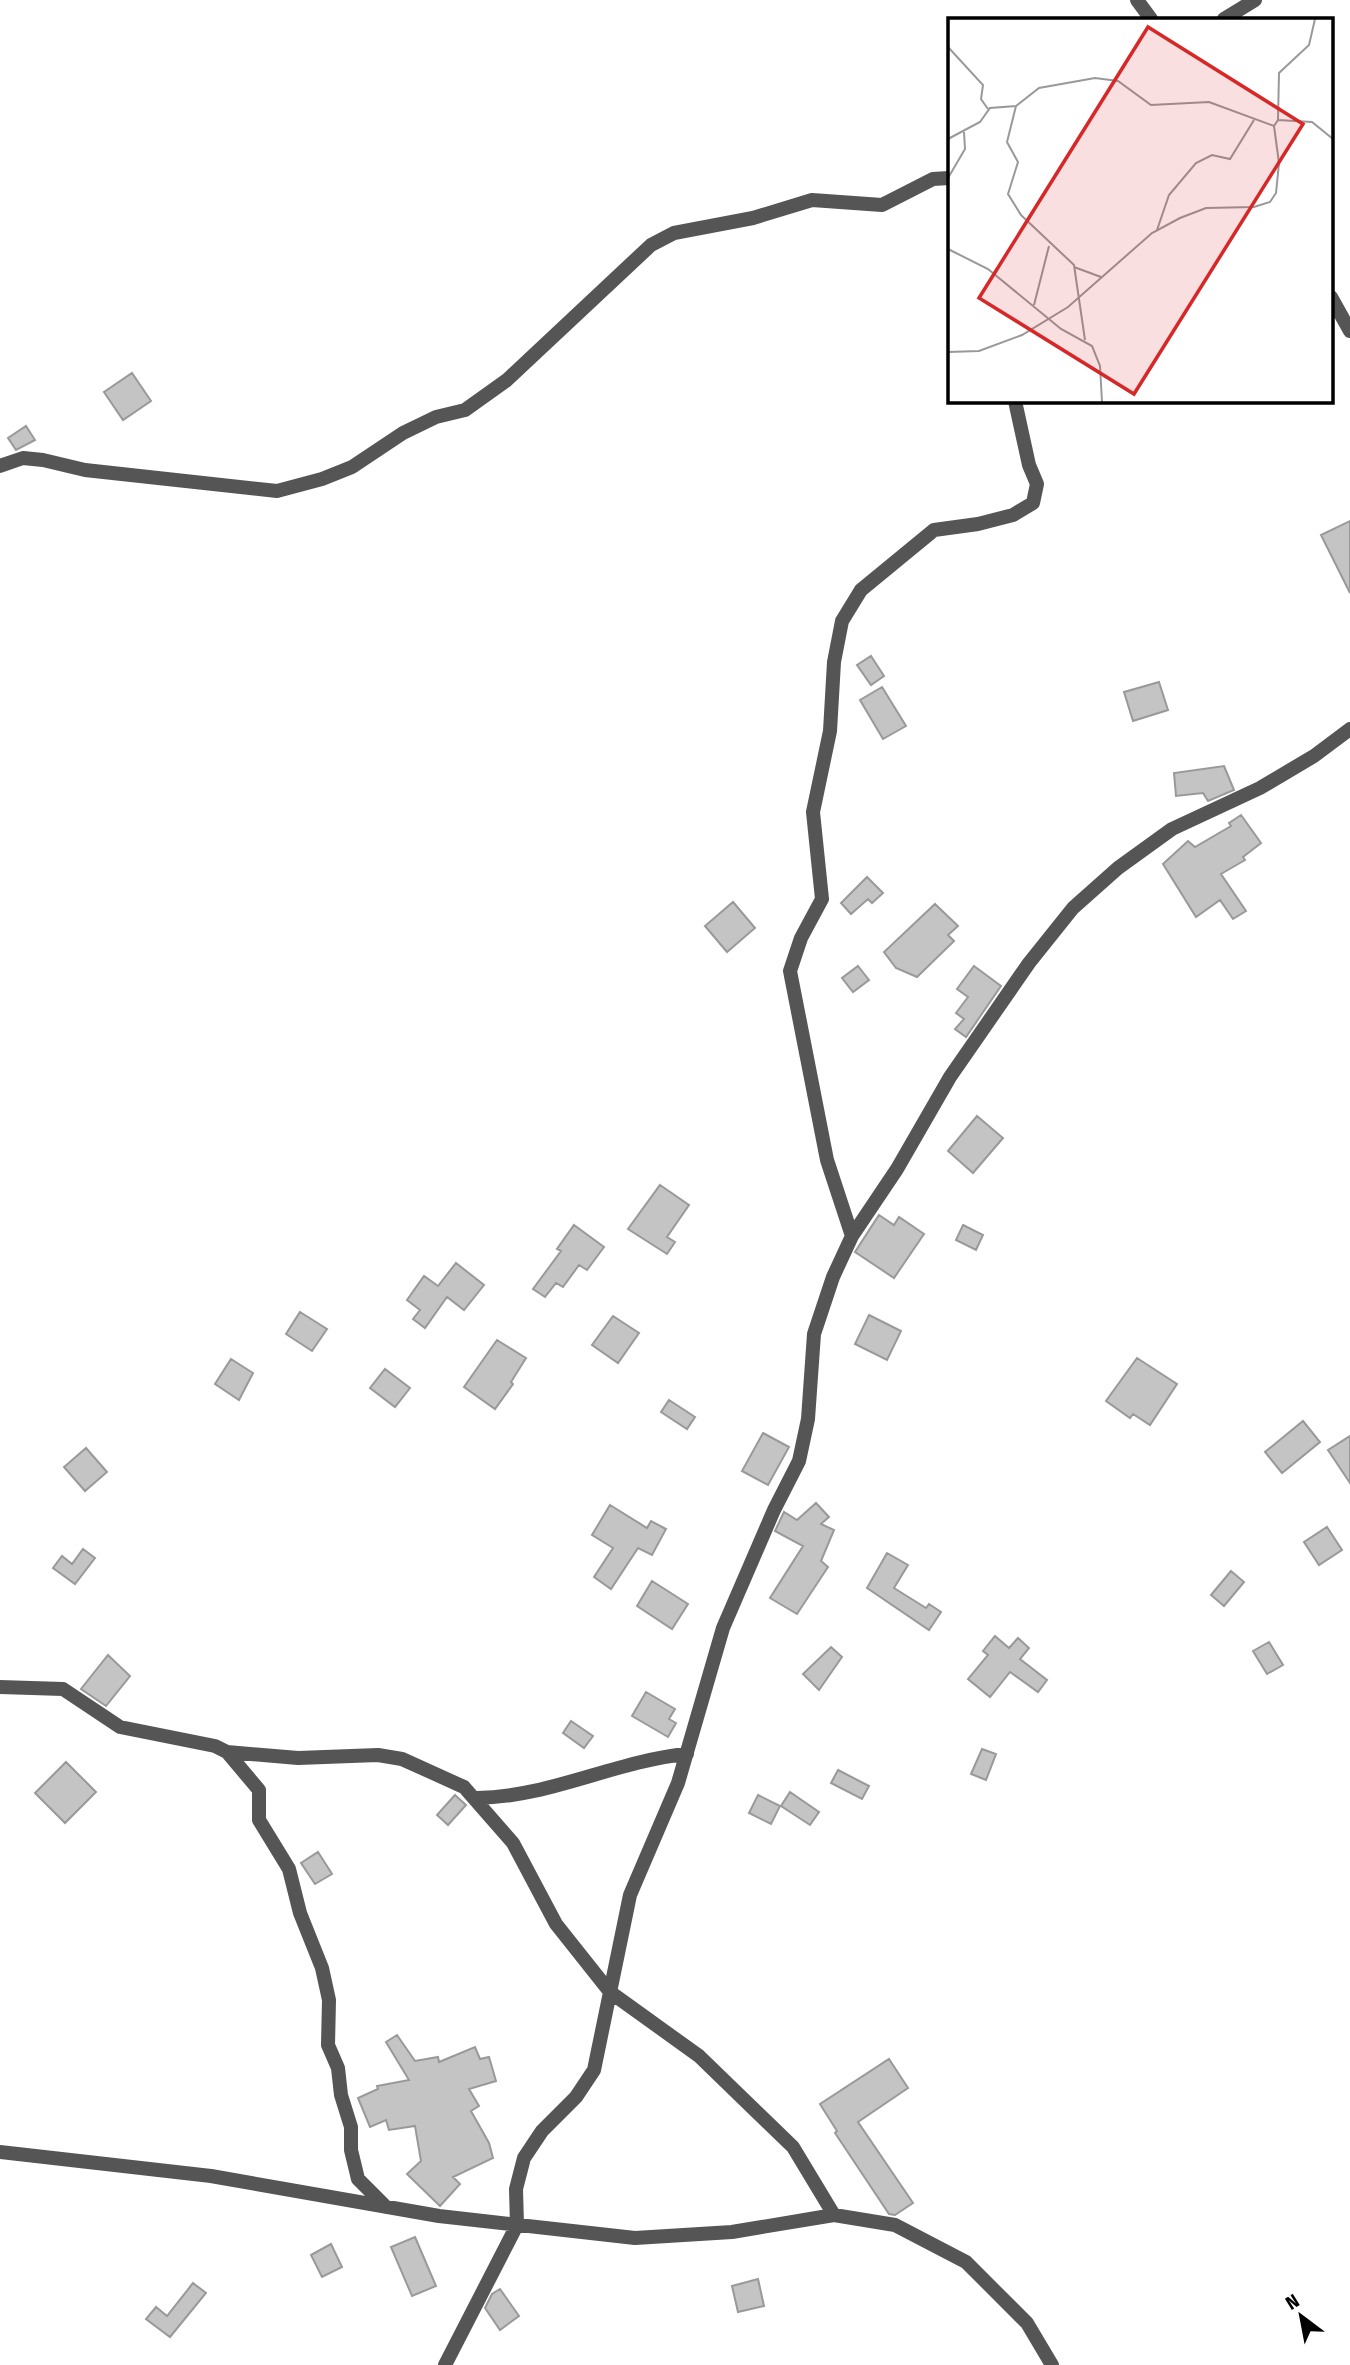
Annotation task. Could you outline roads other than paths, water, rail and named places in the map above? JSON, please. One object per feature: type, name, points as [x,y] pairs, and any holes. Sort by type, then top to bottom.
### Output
[{"type":"street","points":[[1138,0],[1150,18]]},
{"type":"street","points":[[1226,18],[1255,0]]},
{"type":"street","points":[[0,466],[23,458],[85,470],[277,491],[322,480],[352,467],[402,433],[436,417],[465,410],[506,380],[650,245],[674,233],[753,218],[812,200],[882,205],[933,179],[948,178]]},
{"type":"street","points":[[1332,299],[1350,331]]},
{"type":"street","points":[[852,1236],[827,1160],[790,971],[801,938],[822,899],[813,813],[830,731],[834,662],[842,621],[861,590],[934,530],[1013,515],[1034,503],[1037,484],[1029,465],[1015,402]]},
{"type":"street","points":[[445,2365],[517,2225],[516,2189],[524,2158],[542,2132],[576,2097],[594,2070],[630,1895],[678,1783],[723,1628],[774,1510],[799,1461],[808,1419],[814,1334],[833,1277],[852,1236],[897,1169],[950,1077],[1029,963],[1073,908],[1118,868],[1172,829],[1260,788],[1314,756],[1350,729]]},
{"type":"street","points":[[0,1687],[63,1689],[120,1727],[215,1746],[227,1752],[298,1758],[378,1755],[402,1759],[464,1787],[477,1798],[513,1843],[556,1924],[610,1992],[699,2056],[793,2147],[834,2215]]},
{"type":"street","points":[[227,1752],[259,1790],[259,1820],[289,1869],[300,1913],[329,2000],[328,2045],[338,2068],[341,2095],[351,2127],[351,2150],[358,2179],[386,2207]]},
{"type":"street","points":[[477,1798],[511,1797],[659,1757],[687,1754]]},
{"type":"street","points":[[0,2152],[211,2176],[386,2207],[635,2238],[732,2232],[834,2215],[895,2224],[966,2262],[1027,2323],[1052,2365]]}]
